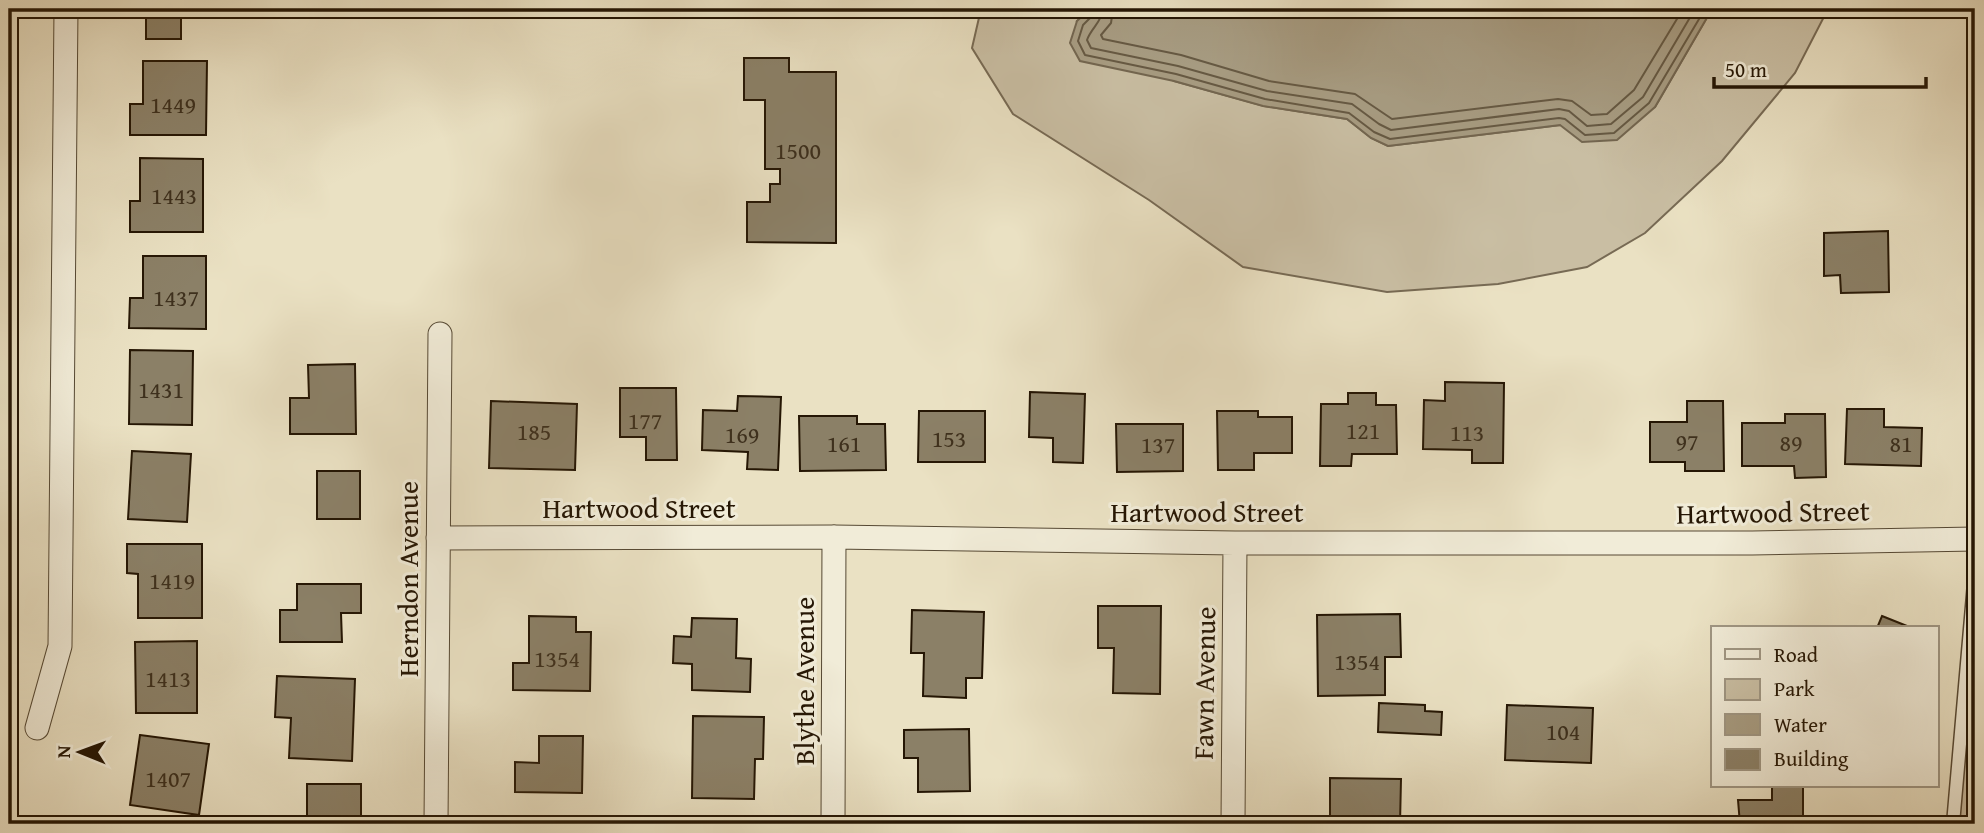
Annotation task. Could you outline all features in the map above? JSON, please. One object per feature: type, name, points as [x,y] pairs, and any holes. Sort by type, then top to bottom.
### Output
[{"type":"street","points":[[37,729],[60,646],[66,9]]},
{"type":"street","name":"Herndon Avenue","points":[[436,824],[440,334]]},
{"type":"street","name":"Hartwood Street","points":[[438,538],[834,537],[1235,543],[1752,543],[1975,539]]},
{"type":"street","name":"Blythe Avenue","points":[[833,824],[834,537]]},
{"type":"street","name":"Fawn Avenue","points":[[1233,824],[1235,543]]},
{"type":"lane","points":[[1954,824],[1975,572]]},
{"type":"green space","points":[[981,9],[1090,9],[1077,21],[1174,81],[1264,106],[1347,119],[1371,138],[1388,146],[1561,125],[1655,107],[1712,9],[1828,9],[1795,73],[1722,161],[1645,233],[1587,267],[1498,284],[1387,292],[1243,267],[1149,200],[1013,114],[972,48]]},
{"type":"green space","points":[[1975,621],[1975,824],[1955,824]]},
{"type":"water","points":[[1090,9],[1712,9],[1655,107],[1617,140],[1582,142],[1560,125],[1388,146],[1371,138],[1347,119],[1263,106],[1174,81],[1080,61],[1070,43],[1077,21]]},
{"type":"building","points":[[146,9],[181,9],[181,39],[146,39]]},
{"type":"building","points":[[744,58],[789,58],[789,72],[836,72],[836,243],[747,242],[747,202],[770,202],[770,184],[780,184],[780,169],[765,169],[765,100],[744,100]]},
{"type":"building","points":[[143,61],[207,61],[206,135],[130,135],[130,104],[143,104]]},
{"type":"building","points":[[140,158],[203,159],[203,232],[130,232],[130,201],[140,201]]},
{"type":"building","points":[[1888,231],[1889,292],[1841,293],[1840,275],[1824,276],[1824,233]]},
{"type":"building","points":[[143,256],[206,256],[206,329],[129,328],[130,298],[143,298]]},
{"type":"building","points":[[130,350],[193,351],[192,425],[129,424]]},
{"type":"building","points":[[355,364],[356,434],[290,434],[290,398],[309,398],[308,365]]},
{"type":"building","points":[[1445,382],[1504,383],[1503,463],[1472,463],[1472,450],[1423,449],[1424,400],[1445,401]]},
{"type":"building","points":[[620,388],[676,388],[677,460],[646,460],[646,437],[620,437]]},
{"type":"building","points":[[1030,392],[1085,394],[1083,463],[1053,462],[1053,438],[1029,437]]},
{"type":"building","points":[[1348,393],[1376,393],[1376,405],[1396,405],[1397,454],[1352,454],[1351,466],[1320,466],[1321,404],[1348,404]]},
{"type":"building","points":[[738,396],[781,397],[778,470],[747,469],[748,452],[702,450],[703,410],[737,411]]},
{"type":"building","points":[[491,401],[577,404],[575,470],[489,468]]},
{"type":"building","points":[[1687,401],[1723,401],[1724,471],[1685,471],[1685,462],[1650,462],[1650,422],[1687,422]]},
{"type":"building","points":[[1847,409],[1884,409],[1884,427],[1922,428],[1921,466],[1845,464]]},
{"type":"building","points":[[919,411],[985,411],[985,462],[918,462]]},
{"type":"building","points":[[1217,411],[1258,411],[1258,417],[1292,417],[1292,453],[1254,453],[1254,470],[1218,470]]},
{"type":"building","points":[[1785,414],[1825,414],[1826,477],[1795,478],[1794,466],[1742,466],[1742,423],[1785,423]]},
{"type":"building","points":[[799,416],[857,416],[857,424],[885,424],[886,470],[800,471]]},
{"type":"building","points":[[1116,424],[1183,424],[1183,471],[1117,472]]},
{"type":"building","points":[[132,451],[191,454],[187,522],[128,519]]},
{"type":"building","points":[[317,471],[360,471],[360,519],[317,519]]},
{"type":"building","points":[[127,544],[202,544],[202,618],[138,618],[138,574],[127,573]]},
{"type":"building","points":[[297,584],[361,584],[361,613],[341,613],[342,642],[280,642],[280,610],[297,610]]},
{"type":"building","points":[[1098,606],[1161,606],[1160,694],[1113,693],[1114,648],[1098,648]]},
{"type":"building","points":[[912,610],[984,612],[982,678],[966,678],[966,698],[923,696],[924,653],[911,653]]},
{"type":"building","points":[[1400,614],[1401,657],[1385,657],[1385,695],[1318,696],[1317,615]]},
{"type":"building","points":[[529,616],[576,617],[576,632],[591,632],[590,691],[513,690],[513,663],[529,663]]},
{"type":"building","points":[[1882,616],[1907,626],[1878,626]]},
{"type":"building","points":[[692,618],[737,619],[736,658],[751,659],[750,692],[692,690],[692,664],[673,663],[674,636],[691,637]]},
{"type":"building","points":[[197,641],[197,713],[136,713],[135,642]]},
{"type":"building","points":[[277,676],[355,679],[352,761],[289,758],[291,718],[275,717]]},
{"type":"building","points":[[1379,703],[1425,705],[1425,711],[1442,712],[1441,735],[1378,732]]},
{"type":"building","points":[[1507,705],[1593,708],[1591,763],[1505,760]]},
{"type":"building","points":[[693,716],[764,717],[763,759],[755,759],[754,799],[692,798]]},
{"type":"building","points":[[969,729],[970,791],[918,792],[918,758],[904,758],[904,730]]},
{"type":"building","points":[[140,735],[209,744],[199,815],[130,805]]},
{"type":"building","points":[[539,736],[583,736],[582,793],[515,792],[515,762],[539,763]]},
{"type":"building","points":[[1330,778],[1401,779],[1400,824],[1330,822]]},
{"type":"building","points":[[307,784],[361,784],[361,816],[343,816],[343,824],[307,824]]},
{"type":"building","points":[[1772,788],[1803,788],[1803,824],[1740,824],[1738,800],[1772,800]]},
{"type":"building","points":[[513,816],[560,818],[560,824],[513,824]]},
{"type":"building","points":[[76,818],[77,824],[45,824]]}]
